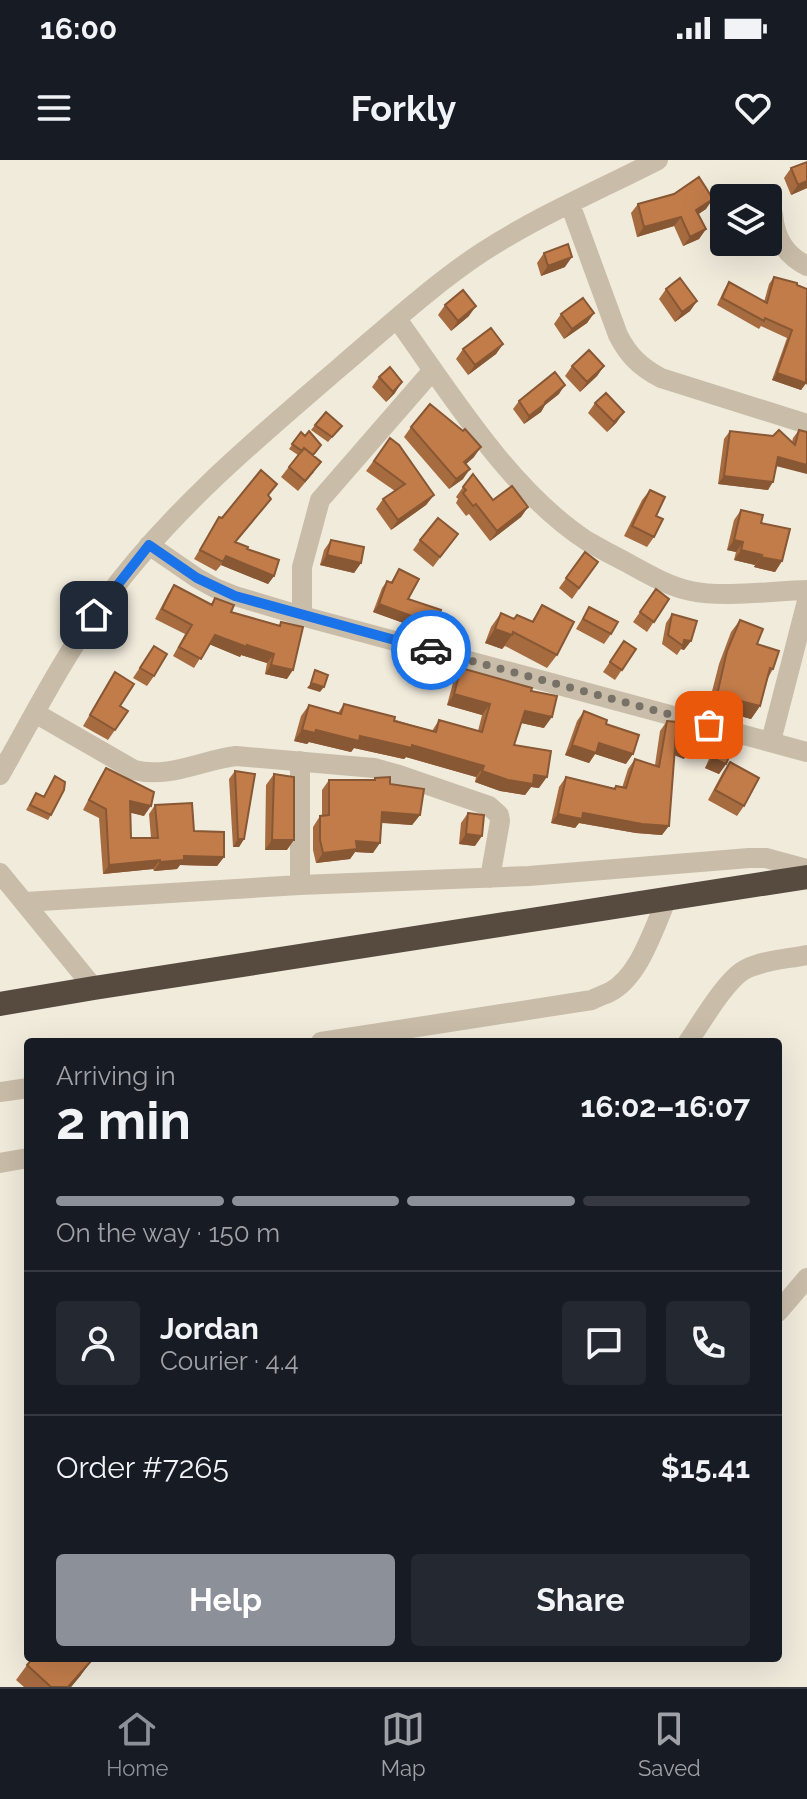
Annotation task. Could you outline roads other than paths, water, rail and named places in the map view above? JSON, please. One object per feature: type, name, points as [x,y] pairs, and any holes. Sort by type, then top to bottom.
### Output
[{"type":"highway","points":[[0,1004],[807,877]]},
{"type":"street","points":[[0,775],[83,631],[105,600],[149,545],[263,433],[397,319],[480,254],[507,237],[658,160]]},
{"type":"street","points":[[570,204],[618,335],[635,361],[661,378],[807,424]]},
{"type":"street","points":[[782,245],[807,266]]},
{"type":"street","points":[[397,319],[521,485],[587,541],[655,578],[692,592],[807,590]]},
{"type":"street","points":[[302,616],[302,567],[320,500],[433,370]]},
{"type":"street","points":[[149,545],[197,578],[235,596],[807,752]]},
{"type":"street","points":[[771,741],[807,601]]},
{"type":"street","points":[[35,713],[134,770],[149,774],[236,756],[300,761],[386,771],[489,806],[499,815],[500,821],[490,878]]},
{"type":"street","points":[[300,761],[300,885]]},
{"type":"street","points":[[25,902],[300,885],[557,874],[749,858],[766,858],[807,869]]},
{"type":"street","points":[[0,873],[94,988]]},
{"type":"street","points":[[347,1038],[592,1000],[611,992],[627,979],[638,964],[667,899]]},
{"type":"street","points":[[691,1038],[732,980],[742,971],[756,965],[807,955]]},
{"type":"street","points":[[0,1092],[24,1089]]},
{"type":"street","points":[[0,1163],[24,1159]]},
{"type":"street","points":[[782,1307],[807,1278]]}]
